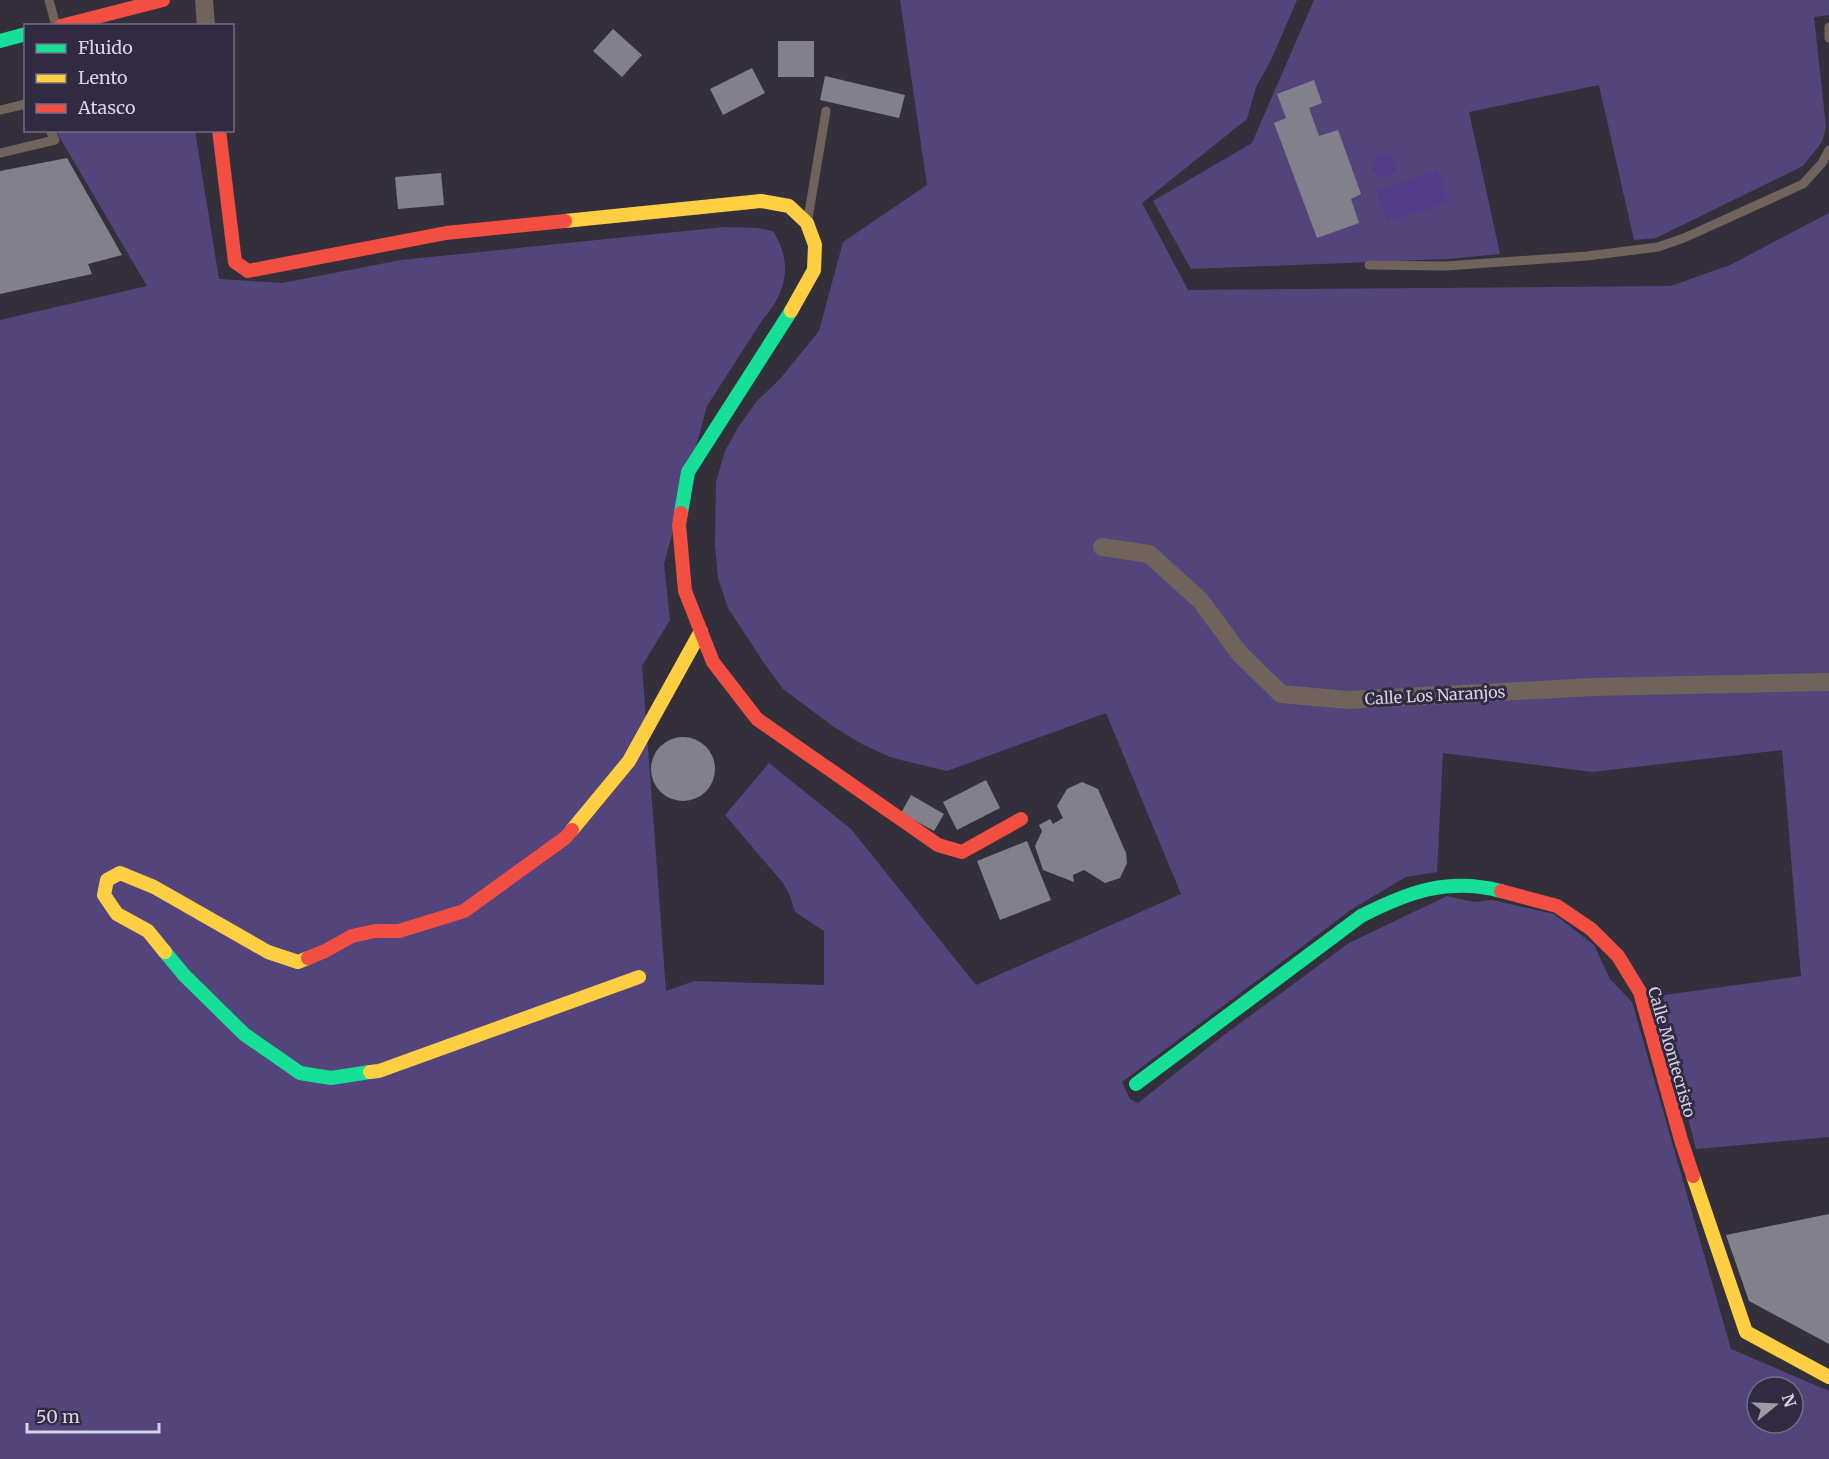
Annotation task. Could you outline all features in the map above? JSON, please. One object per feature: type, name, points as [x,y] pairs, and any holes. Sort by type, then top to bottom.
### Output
[{"type":"street","points":[[69,24],[163,0]]},
{"type":"street","points":[[204,0],[206,24]]},
{"type":"street","points":[[0,41],[24,35]]},
{"type":"street","points":[[219,132],[235,262],[248,271],[446,233],[761,201],[789,206],[807,223],[815,244],[814,270],[802,294],[688,472],[679,525],[685,591],[713,662],[757,719],[938,845],[962,852],[1021,819]]},
{"type":"street","name":"Calle Los Naranjos","points":[[1102,547],[1149,554],[1200,600],[1240,654],[1281,693],[1347,700],[1594,687],[1829,682]]},
{"type":"street","points":[[639,977],[379,1071],[331,1078],[300,1073],[244,1034],[184,975],[148,931],[117,914],[104,895],[107,880],[120,873],[154,887],[268,952],[298,962],[325,951],[352,936],[375,931],[399,931],[464,911],[565,838],[629,761],[701,631]]},
{"type":"street","name":"Calle Montecristo","points":[[1136,1084],[1361,916],[1395,899],[1433,887],[1460,885],[1489,888],[1557,906],[1591,928],[1618,956],[1640,992],[1680,1140],[1746,1332],[1829,1377]]},
{"type":"lane","points":[[49,0],[55,24]]},
{"type":"lane","points":[[1829,27],[1829,38]]},
{"type":"lane","points":[[0,110],[24,104]]},
{"type":"lane","points":[[807,223],[826,111]]},
{"type":"lane","points":[[0,153],[55,140],[51,132]]},
{"type":"lane","points":[[1369,265],[1446,266],[1587,256],[1658,247],[1803,183],[1822,163],[1829,150]]},
{"type":"shaded area","points":[[900,0],[1297,0],[1271,60],[1256,87],[1247,119],[1142,203],[1188,290],[1671,286],[1730,265],[1829,213],[1829,1137],[1696,1149],[1657,996],[1801,976],[1782,750],[1592,772],[1443,753],[1437,872],[1406,877],[1352,909],[1122,1082],[1130,1099],[1138,1103],[1224,1035],[1349,943],[1447,896],[1474,902],[1492,900],[1554,914],[1594,945],[1610,979],[1632,1002],[1731,1349],[1792,1375],[1745,1375],[1745,1435],[1805,1435],[1805,1381],[1829,1391],[1829,1459],[0,1459],[0,320],[147,286],[57,132],[195,132],[219,279],[282,283],[401,260],[725,227],[773,231],[783,254],[785,266],[782,288],[771,309],[707,406],[664,564],[670,620],[642,666],[666,991],[694,981],[824,985],[824,931],[795,912],[783,883],[725,815],[769,763],[851,829],[976,985],[1181,894],[1106,713],[947,771],[890,757],[834,727],[783,689],[728,608],[718,578],[715,545],[716,482],[725,451],[757,401],[780,379],[819,331],[843,242],[927,185]]},
{"type":"shaded area","points":[[1314,0],[1829,0],[1829,15],[1814,17],[1826,127],[1822,142],[1803,166],[1656,238],[1634,240],[1599,85],[1469,112],[1500,254],[1448,259],[1191,269],[1153,201],[1252,143]]},
{"type":"shaded area","points":[[1384,153],[1389,154],[1395,160],[1395,170],[1389,176],[1384,177],[1379,176],[1373,170],[1372,165],[1373,160],[1379,154]]},
{"type":"shaded area","points":[[1437,170],[1449,202],[1387,222],[1376,191]]},
{"type":"building","points":[[613,29],[642,55],[622,77],[593,51]]},
{"type":"building","points":[[778,41],[814,41],[814,77],[778,77]]},
{"type":"building","points":[[752,68],[765,93],[723,115],[710,89]]},
{"type":"building","points":[[825,76],[905,95],[899,118],[820,100]]},
{"type":"building","points":[[1314,80],[1322,103],[1309,108],[1319,136],[1338,130],[1361,194],[1351,199],[1359,223],[1317,238],[1274,123],[1286,118],[1277,94]]},
{"type":"building","points":[[67,158],[122,255],[88,264],[92,274],[0,294],[0,171]]},
{"type":"building","points":[[441,173],[444,205],[398,209],[395,177]]},
{"type":"building","points":[[677,737],[689,737],[706,746],[713,757],[715,769],[713,781],[706,792],[689,801],[677,801],[665,796],[656,787],[651,775],[651,763],[656,751],[665,742]]},
{"type":"building","points":[[986,780],[1000,808],[957,830],[943,802]]},
{"type":"building","points":[[1082,782],[1098,789],[1126,853],[1127,863],[1120,878],[1105,883],[1084,870],[1073,875],[1074,882],[1043,870],[1035,846],[1042,831],[1039,825],[1050,819],[1053,824],[1063,818],[1057,806],[1067,789]]},
{"type":"building","points":[[911,795],[944,814],[934,831],[901,813]]},
{"type":"building","points":[[1027,841],[1051,900],[1000,920],[977,861]]},
{"type":"building","points":[[1829,1214],[1829,1344],[1749,1301],[1726,1235]]},
{"type":"traffic: fast","points":[[0,41],[24,35]]},
{"type":"traffic: fast","points":[[681,513],[688,472],[791,311]]},
{"type":"traffic: fast","points":[[1136,1084],[1361,916],[1395,900],[1429,889],[1463,886],[1501,891]]},
{"type":"traffic: fast","points":[[165,952],[184,975],[244,1034],[300,1073],[331,1078],[370,1072]]},
{"type":"traffic: slow","points":[[565,221],[761,201],[789,206],[807,223],[815,245],[814,270],[791,311]]},
{"type":"traffic: slow","points":[[572,830],[629,761],[701,631]]},
{"type":"traffic: slow","points":[[165,952],[148,931],[117,914],[104,895],[107,880],[120,873],[154,887],[268,952],[298,962],[308,958]]},
{"type":"traffic: slow","points":[[370,1072],[379,1071],[639,977]]},
{"type":"traffic: slow","points":[[1693,1176],[1746,1332],[1829,1377]]},
{"type":"traffic: jam","points":[[69,24],[163,0]]},
{"type":"traffic: jam","points":[[219,132],[235,262],[248,271],[446,233],[565,221]]},
{"type":"traffic: jam","points":[[681,513],[679,525],[685,591],[713,662],[757,719],[938,845],[962,852],[1021,819]]},
{"type":"traffic: jam","points":[[308,958],[352,936],[375,931],[399,931],[464,911],[565,838],[572,830]]},
{"type":"traffic: jam","points":[[1501,891],[1557,906],[1591,929],[1618,956],[1640,992],[1693,1176]]}]
